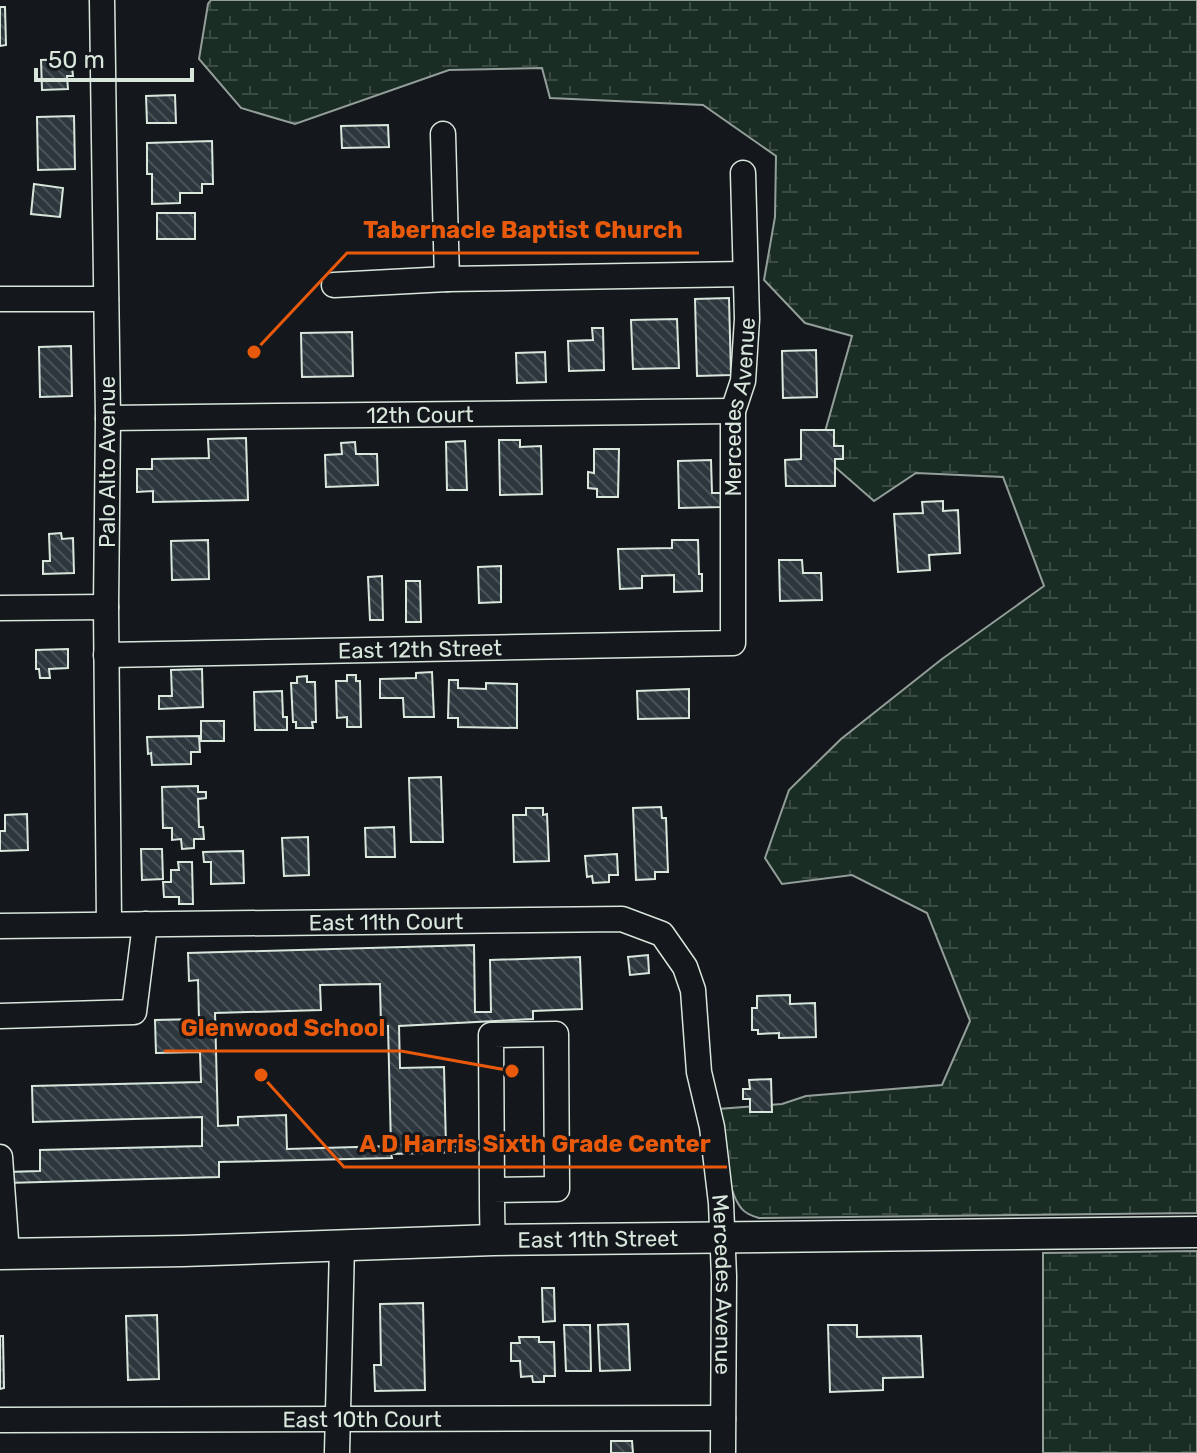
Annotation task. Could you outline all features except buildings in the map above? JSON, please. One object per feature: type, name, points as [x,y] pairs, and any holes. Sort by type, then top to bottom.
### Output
[{"type":"main road","name":"East 11th Street","points":[[3,1254],[493,1240],[1197,1232]]},
{"type":"street","name":"Palo Alto Avenue","points":[[102,0],[108,418],[106,655],[109,924]]},
{"type":"street","points":[[443,134],[447,279]]},
{"type":"street","name":"Mercedes Avenue","points":[[733,643],[733,411],[743,381],[747,319],[743,173]]},
{"type":"street","points":[[334,285],[447,279],[745,274]]},
{"type":"street","points":[[0,299],[106,299]]},
{"type":"street","name":"12th Court","points":[[108,418],[733,411]]},
{"type":"street","points":[[0,608],[106,607]]},
{"type":"street","name":"East 12th Street","points":[[106,655],[733,643]]},
{"type":"street","name":"East 11th Court","points":[[0,926],[622,919],[662,934]]},
{"type":"street","points":[[0,1016],[134,1012],[145,924]]},
{"type":"street","name":"Mercedes Avenue","points":[[662,934],[685,967],[693,990],[699,1072],[712,1127],[721,1203],[723,1453]]},
{"type":"street","points":[[492,1190],[557,1189],[556,1034],[491,1035],[492,1190],[493,1240]]},
{"type":"street","points":[[0,1157],[3,1254]]},
{"type":"street","points":[[337,1453],[342,1245]]},
{"type":"street","name":"East 10th Court","points":[[0,1420],[723,1418]]},
{"type":"green space","points":[[211,0],[1197,0],[1197,1213],[759,1218],[742,1209],[728,1176],[718,1109],[782,1104],[806,1096],[942,1085],[970,1021],[927,913],[852,875],[782,884],[765,858],[789,790],[841,739],[942,659],[1044,586],[1003,477],[916,473],[874,501],[819,453],[852,336],[805,323],[764,280],[775,217],[776,156],[703,105],[550,98],[542,68],[449,70],[295,124],[241,108],[199,59]]},
{"type":"green space","points":[[1197,1251],[1197,1453],[1043,1453],[1043,1253]]},
{"type":"place","name":"Tabernacle Baptist Church","points":[[254,352]]},
{"type":"place","name":"Glenwood School","points":[[512,1071]]},
{"type":"place","name":"A D Harris Sixth Grade Center","points":[[261,1075]]}]
